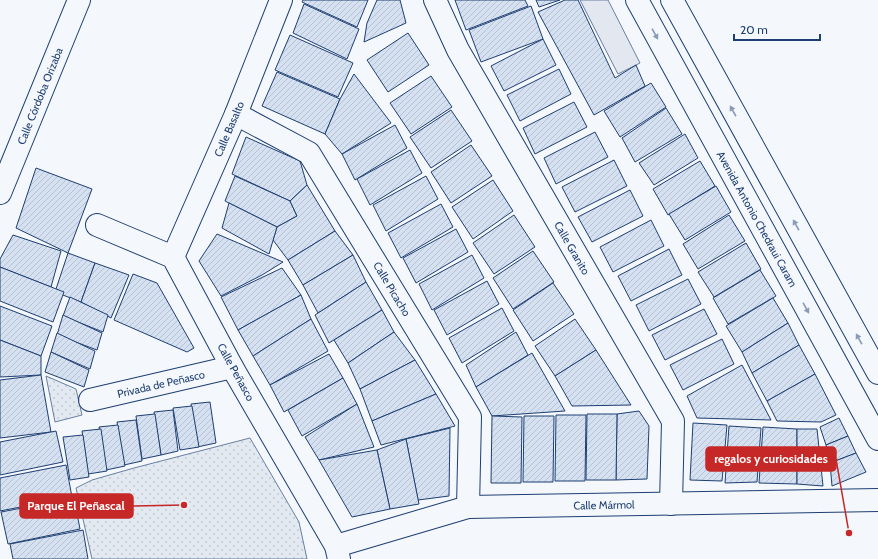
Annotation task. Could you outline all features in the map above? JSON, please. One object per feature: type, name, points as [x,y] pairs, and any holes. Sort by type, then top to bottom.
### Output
[{"type":"street","name":"Calle Córdoba Orizaba","points":[[0,193],[79,0]]},
{"type":"street","name":"Calle Basalto","points":[[173,257],[236,114],[281,0]]},
{"type":"street","name":"Calle Granito","points":[[436,0],[458,50],[673,421],[671,504]]},
{"type":"street","name":"Avenida Antonio Chedraui Caram","points":[[636,0],[878,439]]},
{"type":"street","points":[[672,0],[878,373]]},
{"type":"street","name":"Calle Picacho","points":[[236,114],[309,153],[470,417],[468,508]]},
{"type":"street","points":[[97,225],[173,257]]},
{"type":"street","name":"Calle Peñasco","points":[[173,257],[232,367],[338,553]]},
{"type":"street","name":"Privada de Peñasco","points":[[90,400],[232,367]]},
{"type":"street","name":"Calle Mármol","points":[[338,553],[468,508],[878,500]]},
{"type":"shaded area","points":[[580,0],[608,0],[640,63],[618,74]]},
{"type":"shaded area","points":[[46,376],[76,389],[82,415],[55,422]]},
{"type":"shaded area","points":[[250,438],[299,522],[307,559],[92,559],[76,488],[92,480]]},
{"type":"building","points":[[303,0],[368,0],[357,27],[302,2]]},
{"type":"building","points":[[377,0],[400,0],[406,23],[364,42],[367,23]]},
{"type":"building","points":[[455,0],[525,0],[528,6],[466,30]]},
{"type":"building","points":[[536,0],[560,0],[539,7]]},
{"type":"building","points":[[565,0],[578,0],[615,78],[636,65],[645,86],[594,115],[538,12]]},
{"type":"building","points":[[304,4],[359,29],[347,59],[293,33]]},
{"type":"building","points":[[531,6],[543,39],[481,62],[469,30]]},
{"type":"building","points":[[408,33],[429,65],[388,92],[367,60]]},
{"type":"building","points":[[290,35],[353,63],[338,97],[275,70]]},
{"type":"building","points":[[543,39],[556,65],[504,91],[491,66]]},
{"type":"building","points":[[559,69],[571,94],[520,121],[507,95]]},
{"type":"building","points":[[277,72],[340,99],[325,134],[262,106]]},
{"type":"building","points":[[354,74],[391,123],[342,154],[325,134],[340,99]]},
{"type":"building","points":[[431,76],[452,107],[411,134],[390,103]]},
{"type":"building","points":[[651,83],[666,107],[620,137],[604,111]]},
{"type":"building","points":[[574,102],[587,127],[535,154],[523,128]]},
{"type":"building","points":[[666,108],[682,134],[635,162],[622,138]]},
{"type":"building","points":[[451,110],[472,141],[431,168],[410,137]]},
{"type":"building","points":[[395,125],[407,148],[355,180],[342,154]]},
{"type":"building","points":[[595,132],[608,157],[556,184],[544,158]]},
{"type":"building","points":[[685,134],[698,158],[654,185],[639,163]]},
{"type":"building","points":[[246,137],[300,161],[307,185],[290,201],[232,174]]},
{"type":"building","points":[[471,145],[492,176],[451,203],[431,172]]},
{"type":"building","points":[[410,150],[422,173],[370,205],[357,179]]},
{"type":"building","points":[[614,160],[627,186],[575,212],[562,187]]},
{"type":"building","points":[[700,161],[715,186],[668,215],[653,189]]},
{"type":"building","points":[[36,168],[92,189],[68,253],[16,228]]},
{"type":"building","points":[[235,176],[290,201],[297,216],[277,227],[225,201]]},
{"type":"building","points":[[426,176],[438,199],[386,231],[373,205]]},
{"type":"building","points":[[493,180],[513,211],[473,239],[452,207]]},
{"type":"building","points":[[307,185],[335,231],[288,260],[273,240],[277,227],[297,216],[290,201]]},
{"type":"building","points":[[716,186],[731,212],[685,240],[669,214]]},
{"type":"building","points":[[630,190],[643,216],[592,242],[578,217]]},
{"type":"building","points":[[229,203],[277,227],[269,254],[222,228]]},
{"type":"building","points":[[441,204],[453,227],[401,258],[388,233]]},
{"type":"building","points":[[514,215],[535,247],[494,274],[473,243]]},
{"type":"building","points":[[729,215],[745,241],[698,269],[683,244]]},
{"type":"building","points":[[651,220],[664,246],[613,272],[600,247]]},
{"type":"building","points":[[456,229],[468,252],[416,283],[403,258]]},
{"type":"building","points":[[335,231],[353,255],[303,285],[288,260]]},
{"type":"building","points":[[217,234],[283,262],[262,275],[221,296],[199,261]]},
{"type":"building","points":[[13,235],[61,251],[51,287],[0,267],[0,259]]},
{"type":"building","points":[[746,243],[761,269],[714,297],[698,272]]},
{"type":"building","points":[[669,249],[682,275],[631,301],[618,276]]},
{"type":"building","points":[[533,251],[554,282],[513,309],[493,278]]},
{"type":"building","points":[[68,253],[95,263],[81,302],[55,292]]},
{"type":"building","points":[[353,255],[366,282],[318,313],[303,285]]},
{"type":"building","points":[[472,255],[484,278],[432,310],[419,284]]},
{"type":"building","points":[[95,263],[129,275],[111,318],[81,302]]},
{"type":"building","points":[[0,267],[64,292],[53,322],[0,301]]},
{"type":"building","points":[[282,268],[301,295],[238,330],[221,297]]},
{"type":"building","points":[[760,270],[776,296],[728,324],[713,298]]},
{"type":"building","points":[[133,274],[157,283],[194,348],[187,352],[114,320]]},
{"type":"building","points":[[688,279],[701,304],[649,331],[636,305]]},
{"type":"building","points":[[487,281],[499,304],[447,335],[434,310]]},
{"type":"building","points":[[366,282],[382,310],[329,343],[315,315]]},
{"type":"building","points":[[553,283],[574,314],[533,341],[513,310]]},
{"type":"building","points":[[301,295],[311,319],[253,356],[238,330]]},
{"type":"building","points":[[70,297],[108,315],[103,332],[63,316]]},
{"type":"building","points":[[773,298],[788,323],[742,352],[726,326]]},
{"type":"building","points":[[0,306],[52,326],[41,356],[0,340]]},
{"type":"building","points":[[502,308],[514,331],[462,363],[449,338]]},
{"type":"building","points":[[704,309],[717,334],[665,360],[652,335]]},
{"type":"building","points":[[382,310],[394,332],[348,363],[334,340]]},
{"type":"building","points":[[63,315],[102,333],[97,350],[57,335]]},
{"type":"building","points":[[311,319],[328,351],[270,385],[253,356]]},
{"type":"building","points":[[575,319],[596,350],[555,376],[535,346]]},
{"type":"building","points":[[788,323],[799,345],[752,373],[742,352]]},
{"type":"building","points":[[394,332],[415,360],[360,389],[348,363]]},
{"type":"building","points":[[516,332],[528,355],[476,387],[466,365]]},
{"type":"building","points":[[57,333],[95,351],[90,369],[51,352]]},
{"type":"building","points":[[722,339],[734,364],[683,390],[670,365]]},
{"type":"building","points":[[0,340],[41,356],[41,375],[0,377]]},
{"type":"building","points":[[799,345],[815,374],[767,401],[752,373]]},
{"type":"building","points":[[596,350],[631,405],[572,406],[555,376]]},
{"type":"building","points":[[51,352],[89,370],[84,387],[45,372]]},
{"type":"building","points":[[532,353],[565,411],[492,416],[476,387]]},
{"type":"building","points":[[329,354],[343,378],[284,412],[270,385]]},
{"type":"building","points":[[415,360],[436,394],[372,421],[360,389]]},
{"type":"building","points":[[742,365],[771,420],[697,418],[687,396]]},
{"type":"building","points":[[815,374],[836,415],[821,422],[777,421],[767,401]]},
{"type":"building","points":[[41,375],[51,432],[0,438],[0,380]]},
{"type":"building","points":[[343,378],[357,404],[302,436],[288,410]]},
{"type":"building","points":[[436,394],[455,426],[381,445],[372,421]]},
{"type":"building","points":[[210,402],[216,443],[197,447],[191,404]]},
{"type":"building","points":[[357,404],[374,447],[319,460],[305,437]]},
{"type":"building","points":[[192,406],[199,447],[180,450],[173,408]]},
{"type":"building","points":[[173,410],[178,451],[161,455],[154,412]]},
{"type":"building","points":[[639,411],[649,426],[647,479],[616,480],[617,414]]},
{"type":"building","points":[[155,414],[161,455],[142,459],[136,416]]},
{"type":"building","points":[[587,414],[617,414],[616,480],[586,480]]},
{"type":"building","points":[[556,415],[586,415],[585,481],[555,481]]},
{"type":"building","points":[[492,416],[522,417],[521,483],[491,483]]},
{"type":"building","points":[[524,416],[554,416],[553,482],[523,482]]},
{"type":"building","points":[[839,418],[848,436],[826,445],[820,427]]},
{"type":"building","points":[[136,420],[142,461],[124,465],[117,422]]},
{"type":"building","points":[[693,423],[727,425],[722,481],[690,480]]},
{"type":"building","points":[[118,425],[125,466],[106,470],[99,427]]},
{"type":"building","points":[[729,426],[761,428],[757,482],[725,483]]},
{"type":"building","points":[[763,427],[797,429],[797,484],[759,483]]},
{"type":"building","points":[[450,428],[449,496],[418,500],[406,439]]},
{"type":"building","points":[[101,429],[107,471],[88,474],[82,431]]},
{"type":"building","points":[[797,429],[817,429],[823,486],[797,484]]},
{"type":"building","points":[[56,431],[63,462],[0,475],[0,442]]},
{"type":"building","points":[[83,435],[89,477],[70,480],[63,437]]},
{"type":"building","points":[[848,436],[856,453],[830,463],[826,445]]},
{"type":"building","points":[[406,439],[419,504],[390,509],[377,450]]},
{"type":"building","points":[[377,450],[390,509],[352,517],[319,460]]},
{"type":"building","points":[[856,453],[866,472],[832,486],[830,463]]},
{"type":"building","points":[[66,465],[72,497],[0,511],[0,478]]},
{"type":"building","points":[[74,498],[80,529],[8,544],[1,512]]},
{"type":"building","points":[[83,530],[88,559],[13,559],[10,544]]},
{"type":"place","name":"Parque El Peñascal","points":[[184,505]]},
{"type":"place","name":"regalos y curiosidades","points":[[849,533]]}]
